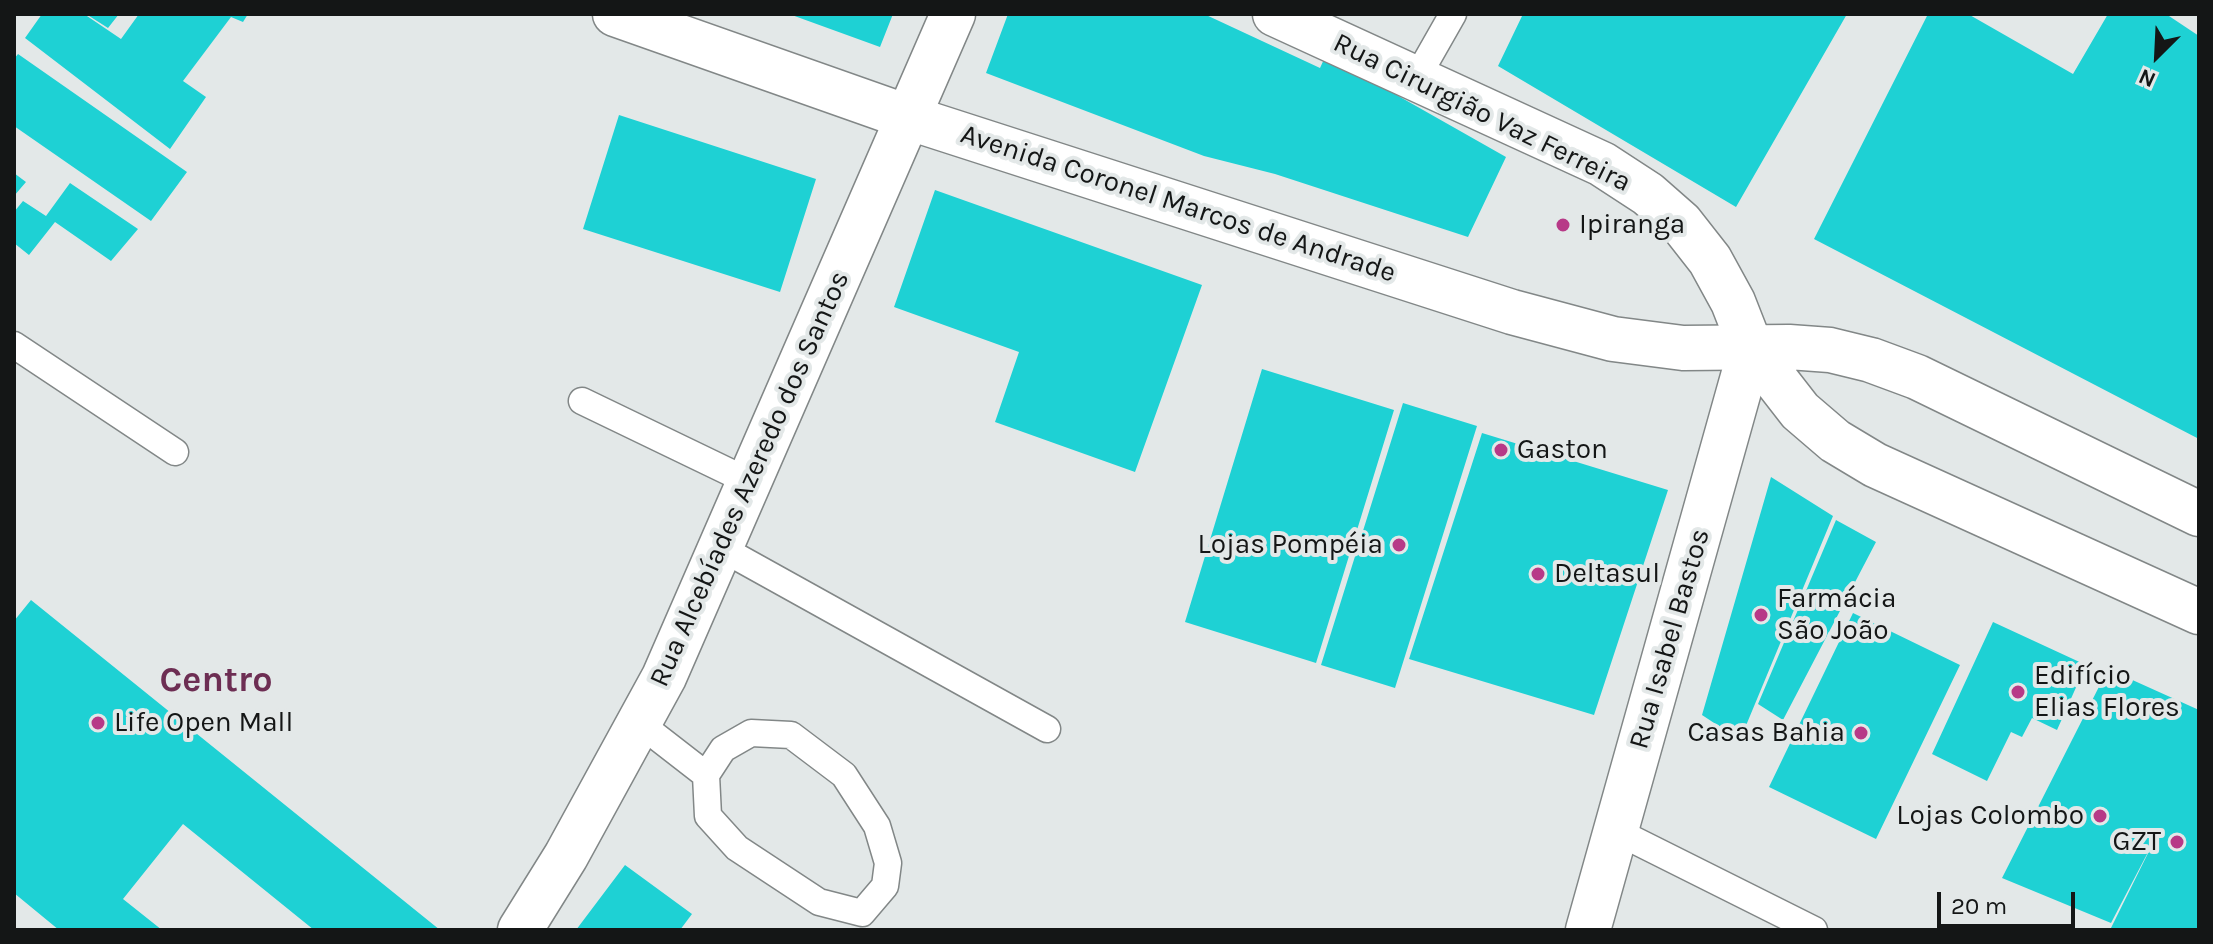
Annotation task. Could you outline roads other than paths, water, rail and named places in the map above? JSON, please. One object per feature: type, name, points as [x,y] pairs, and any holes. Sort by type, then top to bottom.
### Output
[{"type":"street","name":"Avenida Coronel Marcos de Andrade","points":[[615,14],[910,118],[1512,312],[1613,339],[1683,348],[1830,350],[1882,364],[1917,377],[2199,514]]},
{"type":"street","name":"Rua Alcebíades Azeredo dos Santos","points":[[520,930],[566,856],[664,677],[953,14]]},
{"type":"street","name":"Rua Cirurgião Vaz Ferreira","points":[[1275,14],[1602,164],[1648,194],[1681,223],[1710,260],[1733,302],[1751,348],[1800,411],[1835,441],[1875,465],[2199,612]]},
{"type":"street","name":"Rua Isabel Bastos","points":[[1588,930],[1751,348]]},
{"type":"lane","points":[[1416,79],[1453,14]]},
{"type":"lane","points":[[14,345],[175,452]]},
{"type":"lane","points":[[582,401],[750,482]]},
{"type":"lane","points":[[721,548],[1047,729]]},
{"type":"lane","points":[[639,723],[706,775],[708,816],[737,848],[819,902],[862,913],[885,886],[888,863],[877,826],[844,775],[791,735],[751,733],[723,749],[706,775]]},
{"type":"lane","points":[[1616,831],[1814,930]]},
{"type":"place","name":"Ipiranga","points":[[1563,225]]},
{"type":"place","name":"Gaston","points":[[1501,450]]},
{"type":"place","name":"Lojas Pompéia","points":[[1399,545]]},
{"type":"place","name":"Deltasul","points":[[1538,574]]},
{"type":"place","name":"Farmácia São João","points":[[1761,615]]},
{"type":"place","name":"Edifício Elias Flores","points":[[2018,692]]},
{"type":"place","name":"Life Open Mall","points":[[98,723]]},
{"type":"place","name":"Casas Bahia","points":[[1861,733]]},
{"type":"place","name":"Lojas Colombo","points":[[2100,816]]},
{"type":"place","name":"GZT","points":[[2177,842]]},
{"type":"district","name":"Centro","points":[[216,681]]}]
